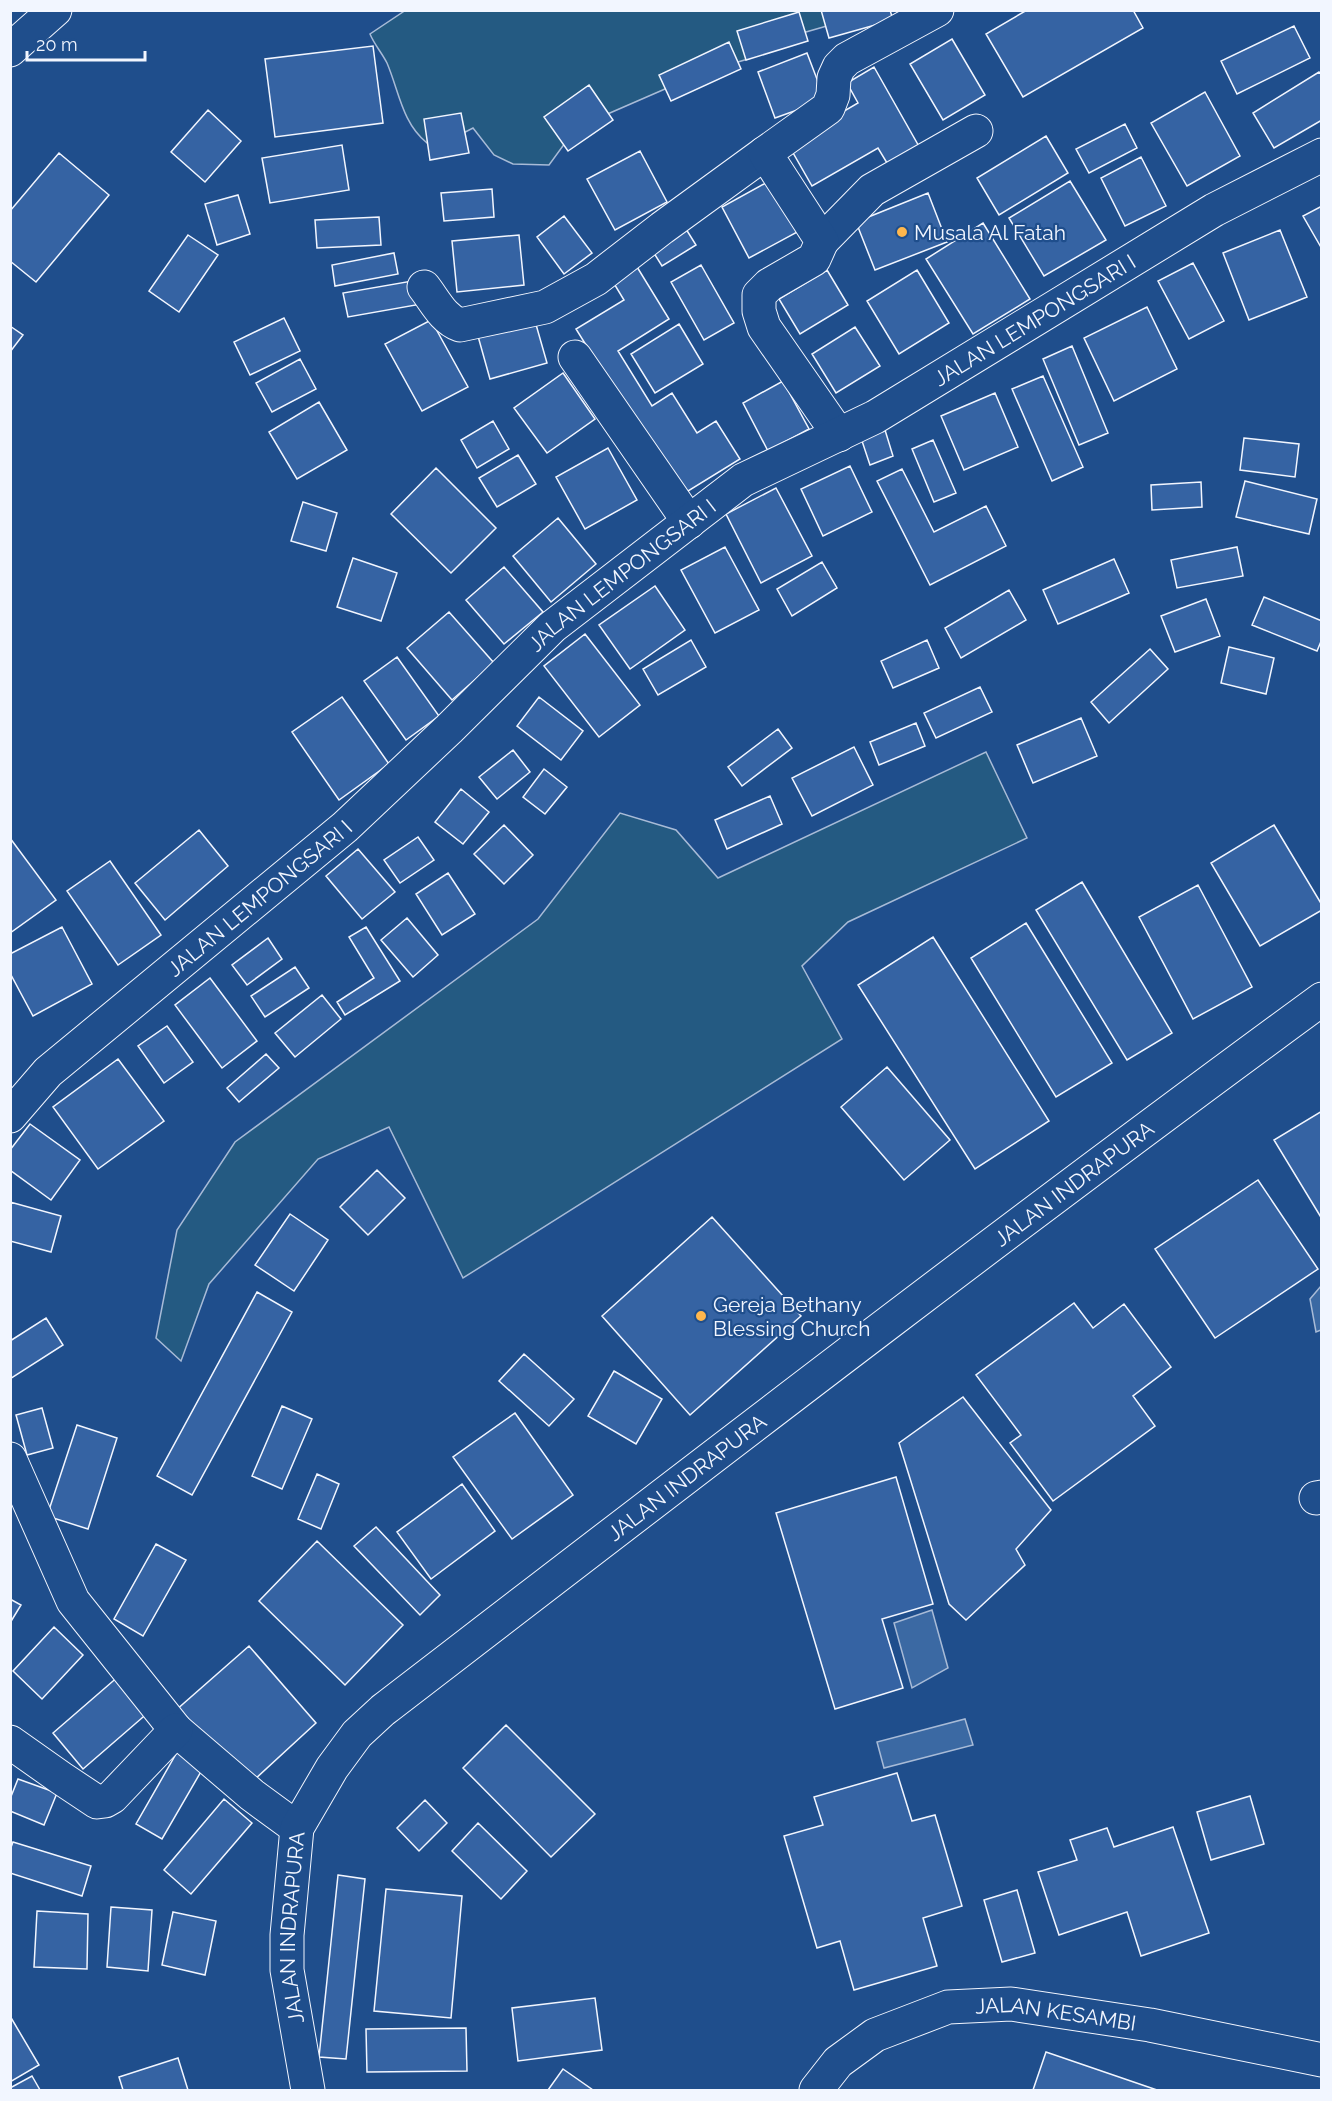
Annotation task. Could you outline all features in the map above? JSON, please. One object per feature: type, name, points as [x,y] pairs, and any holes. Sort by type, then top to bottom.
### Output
[{"type":"street","points":[[10,50],[55,10]]},
{"type":"street","points":[[424,287],[444,315],[460,325],[545,307],[596,279],[662,228],[828,108],[838,67],[848,59],[938,10]]},
{"type":"street","points":[[839,435],[764,327],[759,311],[759,295],[769,285],[814,260],[822,241],[872,190],[976,131]]},
{"type":"street","points":[[765,153],[822,241]]},
{"type":"street","name":"JALAN LEMPONGSARI I","points":[[10,1116],[48,1072],[345,827],[552,627],[743,480],[875,417],[1214,210],[1322,155]]},
{"type":"street","points":[[575,357],[689,522]]},
{"type":"street","name":"JALAN INDRAPURA","points":[[308,2091],[287,1970],[287,1935],[297,1828],[332,1768],[357,1734],[383,1710],[1111,1153],[1322,999]]},
{"type":"street","points":[[10,1459],[73,1601],[177,1730],[252,1795],[297,1828]]},
{"type":"street","points":[[10,1742],[97,1802],[112,1797],[177,1730]]},
{"type":"street","name":"JALAN KESAMBI","points":[[816,2091],[838,2062],[874,2035],[948,2007],[1011,2004],[1150,2025],[1322,2060]]},
{"type":"shaded area","points":[[406,10],[879,11],[799,34],[748,59],[704,72],[603,116],[565,143],[549,165],[513,164],[494,155],[473,128],[450,140],[427,143],[419,135],[402,106],[387,63],[370,34]]},
{"type":"shaded area","points":[[986,752],[1027,838],[848,922],[802,966],[842,1039],[463,1278],[389,1127],[318,1159],[209,1284],[181,1361],[156,1338],[177,1230],[235,1142],[538,919],[620,813],[676,830],[718,878]]},
{"type":"shaded area","points":[[1321,1286],[1321,1330],[1316,1332],[1310,1299]]},
{"type":"shaded area","points":[[932,1610],[948,1668],[912,1688],[894,1623]]},
{"type":"shaded area","points":[[965,1719],[973,1745],[884,1768],[877,1742]]},
{"type":"building","points":[[821,10],[890,10],[893,20],[829,38]]},
{"type":"building","points":[[1027,10],[1133,10],[1143,28],[1023,97],[986,34]]},
{"type":"building","points":[[799,12],[808,41],[746,60],[737,31]]},
{"type":"building","points":[[1294,26],[1310,58],[1237,94],[1221,61]]},
{"type":"building","points":[[952,39],[985,95],[943,120],[910,64]]},
{"type":"building","points":[[729,42],[741,69],[671,101],[659,75]]},
{"type":"building","points":[[373,46],[383,123],[275,137],[265,59]]},
{"type":"building","points":[[807,53],[825,100],[775,118],[758,72]]},
{"type":"building","points":[[874,67],[921,150],[890,168],[878,148],[812,186],[788,144],[858,103],[847,83]]},
{"type":"building","points":[[1319,72],[1322,75],[1322,120],[1274,148],[1253,113]]},
{"type":"building","points":[[589,85],[613,120],[568,151],[544,117]]},
{"type":"building","points":[[1205,92],[1240,156],[1187,186],[1151,123]]},
{"type":"building","points":[[208,110],[241,141],[205,182],[171,152]]},
{"type":"building","points":[[461,113],[469,153],[430,160],[424,119]]},
{"type":"building","points":[[1125,124],[1137,148],[1089,173],[1076,149]]},
{"type":"building","points":[[1046,136],[1068,173],[999,215],[977,178]]},
{"type":"building","points":[[342,145],[349,190],[270,203],[262,158]]},
{"type":"building","points":[[640,151],[667,202],[615,230],[587,179]]},
{"type":"building","points":[[59,153],[109,195],[36,282],[10,261],[10,211]]},
{"type":"building","points":[[1141,157],[1166,206],[1125,226],[1101,178]]},
{"type":"building","points":[[773,179],[801,230],[749,258],[722,207]]},
{"type":"building","points":[[1070,181],[1106,240],[1044,276],[1009,218]]},
{"type":"building","points":[[492,189],[494,217],[444,221],[441,193]]},
{"type":"building","name":"Musala Al Fatah","points":[[928,193],[947,242],[875,270],[856,222]]},
{"type":"building","points":[[238,195],[250,234],[217,245],[205,204]]},
{"type":"building","points":[[1322,206],[1322,249],[1303,216]]},
{"type":"building","points":[[564,216],[592,253],[564,274],[537,237]]},
{"type":"building","points":[[379,217],[381,245],[317,248],[315,220]]},
{"type":"building","points":[[681,221],[696,245],[662,266],[647,242]]},
{"type":"building","points":[[983,223],[1030,299],[973,334],[926,259]]},
{"type":"building","points":[[1280,230],[1307,297],[1249,320],[1223,253]]},
{"type":"building","points":[[188,235],[218,255],[179,312],[149,291]]},
{"type":"building","points":[[519,235],[524,285],[457,292],[452,241]]},
{"type":"building","points":[[394,253],[398,274],[335,286],[332,265]]},
{"type":"building","points":[[634,262],[669,319],[618,351],[652,406],[672,393],[697,433],[716,421],[740,459],[680,496],[576,329],[624,300],[610,277]]},
{"type":"building","points":[[1193,263],[1224,321],[1189,339],[1158,281]]},
{"type":"building","points":[[701,265],[734,323],[704,340],[671,282]]},
{"type":"building","points":[[827,270],[848,305],[800,334],[779,299]]},
{"type":"building","points":[[917,270],[949,323],[899,354],[867,301]]},
{"type":"building","points":[[412,281],[416,305],[348,317],[343,293]]},
{"type":"building","points":[[1147,307],[1177,369],[1114,401],[1084,338]]},
{"type":"building","points":[[533,314],[547,363],[490,379],[476,329]]},
{"type":"building","points":[[284,318],[300,351],[250,375],[234,342]]},
{"type":"building","points":[[431,320],[468,387],[422,411],[385,344]]},
{"type":"building","points":[[679,324],[703,364],[655,393],[631,354]]},
{"type":"building","points":[[10,326],[23,335],[10,352]]},
{"type":"building","points":[[855,327],[880,366],[836,393],[812,354]]},
{"type":"building","points":[[1072,346],[1108,433],[1079,445],[1043,359]]},
{"type":"building","points":[[300,359],[316,389],[272,412],[256,383]]},
{"type":"building","points":[[563,373],[595,419],[547,453],[514,408]]},
{"type":"building","points":[[1043,376],[1083,467],[1052,481],[1012,389]]},
{"type":"building","points":[[783,381],[809,429],[768,451],[743,403]]},
{"type":"building","points":[[995,393],[1018,447],[964,470],[941,416]]},
{"type":"building","points":[[319,402],[347,450],[297,479],[269,432]]},
{"type":"building","points":[[493,421],[509,449],[477,468],[461,440]]},
{"type":"building","points":[[885,430],[893,456],[870,465],[861,438]]},
{"type":"building","points":[[1244,438],[1299,444],[1295,477],[1240,470]]},
{"type":"building","points":[[933,440],[956,493],[934,502],[912,449]]},
{"type":"building","points":[[608,448],[637,500],[585,529],[556,477]]},
{"type":"building","points":[[518,455],[536,484],[497,507],[479,478]]},
{"type":"building","points":[[850,466],[872,512],[823,536],[801,489]]},
{"type":"building","points":[[436,468],[496,528],[451,573],[391,514]]},
{"type":"building","points":[[902,469],[934,532],[986,506],[1006,546],[930,585],[877,481]]},
{"type":"building","points":[[1245,481],[1317,499],[1309,534],[1236,517]]},
{"type":"building","points":[[1201,482],[1202,507],[1152,510],[1151,485]]},
{"type":"building","points":[[776,488],[812,556],[761,583],[726,514]]},
{"type":"building","points":[[303,502],[337,513],[326,551],[291,541]]},
{"type":"building","points":[[558,518],[596,564],[551,602],[513,556]]},
{"type":"building","points":[[725,547],[759,610],[715,633],[681,570]]},
{"type":"building","points":[[1237,547],[1243,576],[1177,588],[1171,560]]},
{"type":"building","points":[[353,558],[397,573],[381,621],[337,607]]},
{"type":"building","points":[[1114,559],[1129,593],[1058,624],[1043,590]]},
{"type":"building","points":[[822,562],[837,588],[792,616],[777,589]]},
{"type":"building","points":[[504,567],[543,612],[504,644],[466,600]]},
{"type":"building","points":[[655,586],[685,630],[630,669],[599,625]]},
{"type":"building","points":[[1009,590],[1026,620],[961,658],[945,628]]},
{"type":"building","points":[[1264,597],[1322,621],[1322,639],[1317,651],[1252,625]]},
{"type":"building","points":[[1206,599],[1220,636],[1175,652],[1161,616]]},
{"type":"building","points":[[449,612],[494,663],[452,700],[407,648]]},
{"type":"building","points":[[585,634],[640,705],[599,737],[544,666]]},
{"type":"building","points":[[691,640],[706,667],[658,695],[643,669]]},
{"type":"building","points":[[927,640],[939,668],[893,688],[881,661]]},
{"type":"building","points":[[1229,647],[1274,658],[1266,694],[1221,683]]},
{"type":"building","points":[[1150,649],[1168,669],[1109,723],[1091,702]]},
{"type":"building","points":[[397,657],[439,716],[406,740],[364,681]]},
{"type":"building","points":[[980,687],[992,712],[936,738],[924,713]]},
{"type":"building","points":[[342,697],[389,764],[339,800],[292,732]]},
{"type":"building","points":[[539,697],[583,731],[561,760],[517,726]]},
{"type":"building","points":[[1081,718],[1097,756],[1033,783],[1017,745]]},
{"type":"building","points":[[916,723],[925,746],[879,765],[870,742]]},
{"type":"building","points":[[778,729],[792,748],[742,786],[728,767]]},
{"type":"building","points":[[854,747],[873,785],[812,816],[792,778]]},
{"type":"building","points":[[513,750],[530,772],[497,799],[479,777]]},
{"type":"building","points":[[544,769],[567,787],[545,814],[523,797]]},
{"type":"building","points":[[461,789],[489,812],[463,844],[435,822]]},
{"type":"building","points":[[770,796],[782,824],[727,849],[715,820]]},
{"type":"building","points":[[504,825],[533,855],[504,884],[474,854]]},
{"type":"building","points":[[1274,825],[1322,905],[1322,910],[1260,946],[1211,863]]},
{"type":"building","points":[[199,830],[228,866],[165,920],[135,883]]},
{"type":"building","points":[[418,837],[434,860],[400,883],[384,860]]},
{"type":"building","points":[[10,838],[56,900],[10,933]]},
{"type":"building","points":[[358,849],[395,892],[362,919],[326,876]]},
{"type":"building","points":[[110,861],[161,935],[118,965],[67,891]]},
{"type":"building","points":[[448,873],[475,914],[442,935],[416,894]]},
{"type":"building","points":[[1082,882],[1172,1033],[1127,1060],[1036,910]]},
{"type":"building","points":[[1198,885],[1252,987],[1193,1019],[1139,917]]},
{"type":"building","points":[[407,918],[438,955],[413,977],[381,940]]},
{"type":"building","points":[[1026,923],[1112,1063],[1056,1097],[971,958]]},
{"type":"building","points":[[62,927],[92,984],[33,1016],[10,973],[10,954]]},
{"type":"building","points":[[366,927],[400,981],[345,1015],[337,1002],[374,978],[349,937]]},
{"type":"building","points":[[933,937],[1049,1121],[975,1169],[858,985]]},
{"type":"building","points":[[268,938],[282,959],[247,985],[232,965]]},
{"type":"building","points":[[295,967],[309,988],[265,1017],[251,996]]},
{"type":"building","points":[[210,978],[257,1041],[222,1068],[175,1005]]},
{"type":"building","points":[[322,995],[341,1019],[295,1057],[275,1033]]},
{"type":"building","points":[[167,1026],[193,1062],[164,1083],[138,1046]]},
{"type":"building","points":[[266,1054],[279,1068],[239,1102],[227,1088]]},
{"type":"building","points":[[118,1059],[164,1121],[98,1169],[53,1107]]},
{"type":"building","points":[[887,1067],[950,1140],[904,1180],[841,1107]]},
{"type":"building","points":[[1322,1111],[1322,1219],[1274,1140]]},
{"type":"building","points":[[30,1124],[80,1160],[51,1200],[10,1170],[10,1150]]},
{"type":"building","points":[[377,1170],[405,1198],[368,1235],[340,1207]]},
{"type":"building","points":[[1258,1180],[1318,1269],[1215,1338],[1155,1249]]},
{"type":"building","points":[[10,1202],[61,1216],[51,1252],[10,1241]]},
{"type":"building","points":[[290,1214],[328,1240],[294,1291],[255,1265]]},
{"type":"building","name":"Gereja Bethany Blessing Church","points":[[712,1217],[801,1316],[690,1415],[602,1316]]},
{"type":"building","points":[[257,1292],[292,1312],[192,1495],[157,1476]]},
{"type":"building","points":[[1074,1303],[1093,1328],[1124,1304],[1171,1367],[1133,1396],[1155,1426],[1053,1501],[1010,1443],[1021,1435],[976,1375]]},
{"type":"building","points":[[46,1318],[63,1345],[10,1379],[10,1341]]},
{"type":"building","points":[[524,1354],[574,1399],[549,1426],[499,1381]]},
{"type":"building","points":[[614,1371],[662,1399],[636,1444],[588,1416]]},
{"type":"building","points":[[963,1397],[1051,1510],[1016,1549],[1025,1565],[966,1620],[949,1604],[899,1443]]},
{"type":"building","points":[[282,1406],[312,1419],[282,1489],[252,1476]]},
{"type":"building","points":[[42,1408],[53,1448],[27,1455],[16,1415]]},
{"type":"building","points":[[515,1413],[573,1495],[512,1539],[453,1457]]},
{"type":"building","points":[[77,1425],[117,1438],[88,1529],[47,1516]]},
{"type":"building","points":[[317,1474],[339,1484],[321,1529],[298,1519]]},
{"type":"building","points":[[896,1477],[933,1604],[882,1619],[903,1688],[835,1709],[776,1513]]},
{"type":"building","points":[[462,1484],[495,1531],[431,1579],[397,1532]]},
{"type":"building","points":[[376,1527],[440,1595],[420,1615],[354,1546]]},
{"type":"building","points":[[317,1541],[403,1625],[345,1685],[259,1601]]},
{"type":"building","points":[[156,1544],[186,1560],[143,1636],[114,1619]]},
{"type":"building","points":[[10,1599],[21,1605],[10,1623]]},
{"type":"building","points":[[54,1627],[83,1655],[42,1699],[13,1671]]},
{"type":"building","points":[[249,1646],[316,1723],[253,1781],[175,1711]]},
{"type":"building","points":[[120,1675],[150,1711],[83,1769],[53,1733]]},
{"type":"building","points":[[506,1725],[595,1814],[551,1857],[463,1768]]},
{"type":"building","points":[[180,1747],[206,1763],[162,1839],[136,1824]]},
{"type":"building","points":[[897,1773],[912,1821],[935,1815],[962,1906],[923,1918],[937,1966],[854,1990],[840,1941],[817,1948],[784,1836],[823,1825],[814,1797]]},
{"type":"building","points":[[18,1779],[57,1793],[44,1825],[10,1811],[10,1799]]},
{"type":"building","points":[[1250,1796],[1264,1844],[1211,1860],[1197,1812]]},
{"type":"building","points":[[224,1799],[252,1823],[191,1894],[164,1870]]},
{"type":"building","points":[[425,1800],[447,1823],[419,1851],[397,1828]]},
{"type":"building","points":[[478,1823],[527,1871],[501,1899],[452,1851]]},
{"type":"building","points":[[1173,1827],[1209,1933],[1141,1956],[1127,1912],[1059,1935],[1038,1872],[1077,1860],[1070,1840],[1107,1828],[1114,1847]]},
{"type":"building","points":[[13,1842],[91,1866],[82,1896],[10,1873],[10,1850]]},
{"type":"building","points":[[338,1875],[365,1879],[346,2059],[319,2057]]},
{"type":"building","points":[[386,1889],[462,1896],[451,2018],[374,2011]]},
{"type":"building","points":[[1017,1890],[1035,1953],[1002,1962],[984,1900]]},
{"type":"building","points":[[111,1907],[152,1910],[148,1971],[107,1967]]},
{"type":"building","points":[[37,1911],[88,1914],[87,1969],[34,1967]]},
{"type":"building","points":[[173,1912],[216,1921],[205,1975],[162,1965]]},
{"type":"building","points":[[595,1998],[602,2050],[518,2061],[512,2008]]},
{"type":"building","points":[[10,2016],[39,2065],[10,2082]]},
{"type":"building","points":[[466,2028],[467,2071],[367,2072],[366,2029]]},
{"type":"building","points":[[1046,2052],[1157,2090],[1033,2090]]},
{"type":"building","points":[[178,2058],[188,2090],[123,2090],[119,2077]]},
{"type":"building","points":[[563,2069],[593,2090],[548,2090]]},
{"type":"building","points":[[32,2076],[40,2090],[10,2090],[10,2088]]},
{"type":"place","name":"Musala Al Fatah","points":[[902,232]]},
{"type":"place","name":"Gereja Bethany Blessing Church","points":[[701,1316]]}]
